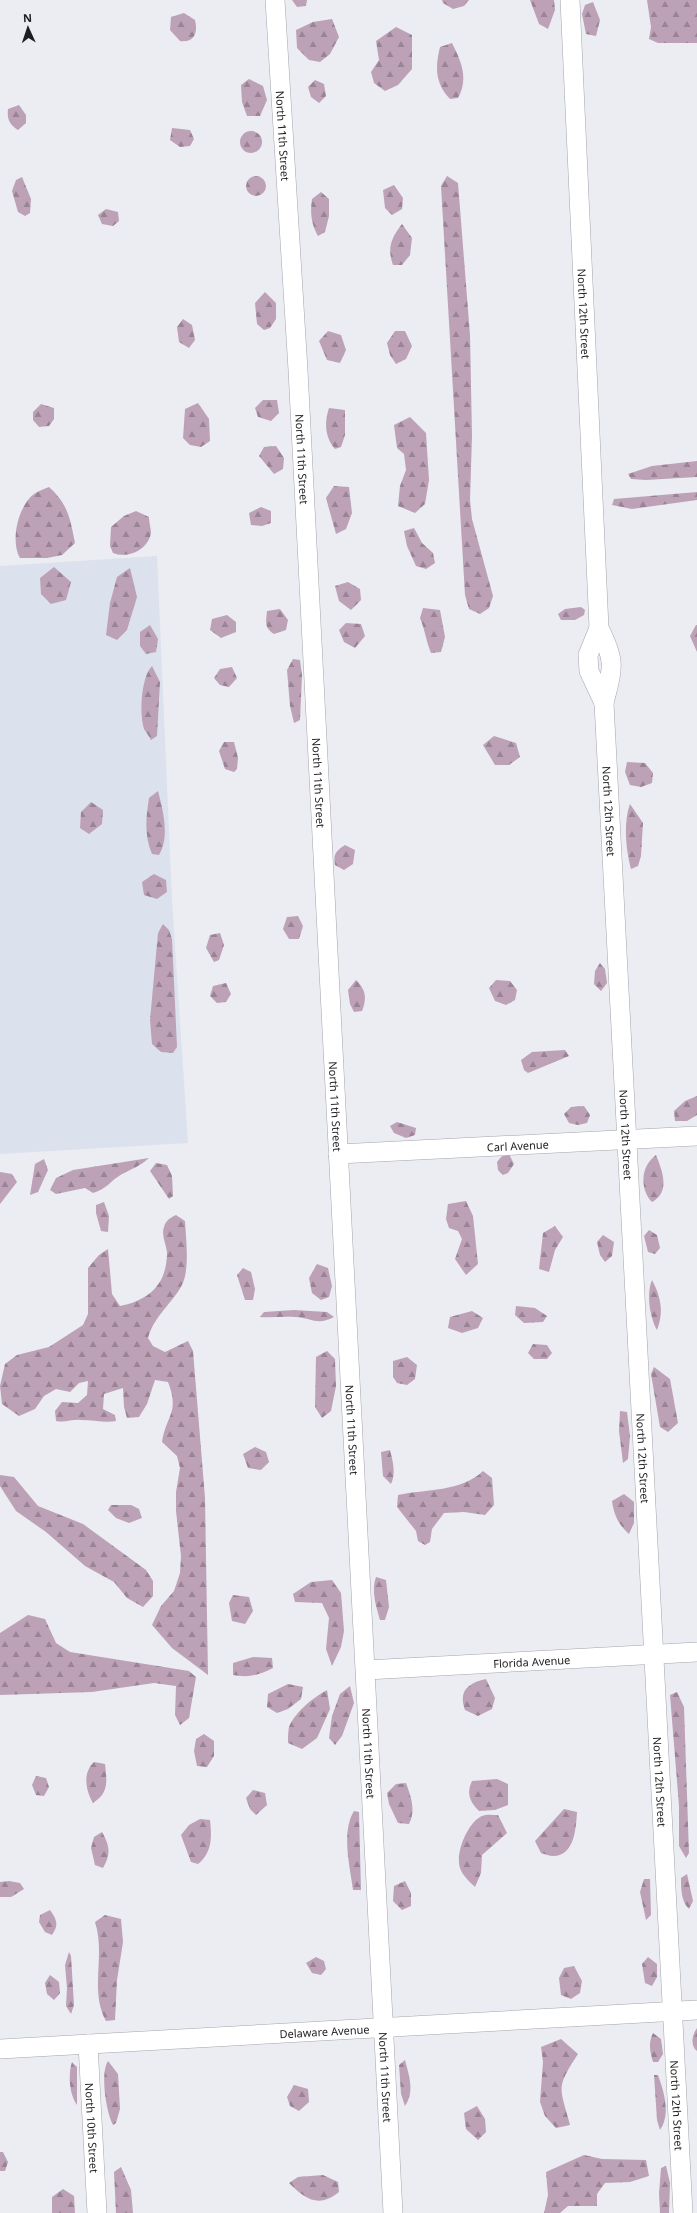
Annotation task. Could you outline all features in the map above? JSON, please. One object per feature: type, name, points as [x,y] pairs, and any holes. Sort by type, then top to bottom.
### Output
[{"type":"street","name":"North 11th Street","points":[[275,0],[298,370],[393,2213]]},
{"type":"street","name":"North 12th Street","points":[[570,0],[599,628],[611,652],[612,672],[604,703],[683,2213]]},
{"type":"street","name":"Carl Avenue","points":[[338,1154],[697,1136]]},
{"type":"street","name":"Florida Avenue","points":[[366,1670],[697,1652]]},
{"type":"street","name":"Delaware Avenue","points":[[0,2049],[697,2010]]},
{"type":"street","name":"North 10th Street","points":[[88,2044],[97,2213]]},
{"type":"shaded area","points":[[157,556],[172,900],[188,1143],[0,1154],[0,566]]},
{"type":"green space","points":[[292,0],[307,0],[306,6],[297,7]]},
{"type":"green space","points":[[442,0],[469,0],[464,6],[453,9],[443,3]]},
{"type":"green space","points":[[530,0],[554,0],[555,10],[548,29],[539,24]]},
{"type":"green space","points":[[647,0],[697,0],[697,43],[658,43],[649,39],[651,27]]},
{"type":"green space","points":[[593,2],[600,20],[596,36],[586,34],[582,14],[585,5]]},
{"type":"green space","points":[[184,13],[195,20],[196,32],[189,40],[180,41],[170,30],[171,17]]},
{"type":"green space","points":[[332,19],[339,37],[330,54],[320,62],[309,60],[297,48],[296,30],[313,22]]},
{"type":"green space","points":[[396,27],[412,35],[412,69],[398,85],[385,91],[374,83],[371,72],[379,60],[376,41]]},
{"type":"green space","points":[[452,43],[461,63],[463,84],[458,98],[450,99],[441,87],[437,62],[440,47]]},
{"type":"green space","points":[[249,79],[263,86],[267,100],[260,116],[247,116],[242,102],[241,85]]},
{"type":"green space","points":[[315,80],[324,84],[326,96],[319,103],[311,97],[308,87]]},
{"type":"green space","points":[[19,105],[26,115],[26,123],[18,130],[12,126],[8,118],[8,109]]},
{"type":"green space","points":[[172,128],[190,130],[194,139],[190,146],[180,147],[170,140]]},
{"type":"green space","points":[[251,131],[255,132],[261,138],[261,146],[255,152],[251,153],[247,152],[241,146],[240,142],[241,138],[247,132]]},
{"type":"green space","points":[[256,176],[263,179],[266,186],[263,193],[256,196],[249,193],[246,186],[249,179]]},
{"type":"green space","points":[[447,176],[458,183],[470,335],[472,436],[470,500],[472,519],[493,596],[489,608],[480,614],[469,609],[465,595],[441,186]]},
{"type":"green space","points":[[22,177],[31,199],[30,213],[25,216],[18,212],[12,191],[16,180]]},
{"type":"green space","points":[[394,185],[403,198],[402,209],[392,215],[385,208],[383,190]]},
{"type":"green space","points":[[321,192],[329,199],[329,216],[325,232],[318,236],[312,222],[311,204],[312,199]]},
{"type":"green space","points":[[106,209],[118,212],[119,221],[113,226],[102,224],[98,215]]},
{"type":"green space","points":[[402,224],[412,238],[410,255],[402,265],[393,265],[390,253],[391,243]]},
{"type":"green space","points":[[265,292],[276,303],[276,319],[270,328],[264,330],[257,324],[255,303]]},
{"type":"green space","points":[[183,319],[192,325],[195,340],[189,348],[179,342],[177,327]]},
{"type":"green space","points":[[328,331],[341,335],[346,350],[340,363],[327,360],[319,341]]},
{"type":"green space","points":[[395,331],[405,331],[412,346],[406,359],[396,364],[390,355],[387,343]]},
{"type":"green space","points":[[263,400],[277,400],[279,413],[271,421],[258,417],[255,408]]},
{"type":"green space","points":[[198,403],[209,419],[210,441],[201,447],[190,445],[183,438],[185,409]]},
{"type":"green space","points":[[41,404],[54,408],[54,419],[49,426],[39,427],[33,420],[33,412]]},
{"type":"green space","points":[[329,408],[345,410],[345,435],[341,447],[335,449],[329,440],[326,430],[326,419]]},
{"type":"green space","points":[[410,417],[426,433],[429,480],[425,504],[415,513],[398,506],[400,486],[406,470],[404,454],[397,448],[394,425]]},
{"type":"green space","points":[[276,446],[284,458],[283,469],[274,474],[259,456],[264,447]]},
{"type":"green space","points":[[697,461],[697,477],[646,480],[631,479],[628,474],[652,466]]},
{"type":"green space","points":[[334,486],[349,487],[352,513],[346,529],[336,534],[326,498]]},
{"type":"green space","points":[[49,487],[60,499],[67,512],[72,526],[75,543],[62,555],[47,558],[20,558],[17,551],[16,533],[20,515],[28,499],[39,491]]},
{"type":"green space","points":[[697,492],[697,500],[632,509],[612,505],[614,499]]},
{"type":"green space","points":[[261,507],[271,511],[271,523],[262,526],[251,525],[249,513]]},
{"type":"green space","points":[[136,511],[149,517],[151,533],[149,539],[142,548],[131,554],[119,555],[113,553],[110,546],[111,527],[124,516]]},
{"type":"green space","points":[[414,528],[422,543],[433,553],[435,563],[426,569],[416,566],[407,546],[404,531]]},
{"type":"green space","points":[[54,567],[71,582],[66,600],[51,604],[41,594],[40,578]]},
{"type":"green space","points":[[130,568],[137,597],[127,630],[117,640],[106,635],[110,603],[117,577]]},
{"type":"green space","points":[[348,582],[360,589],[361,600],[351,610],[339,601],[335,586]]},
{"type":"green space","points":[[581,607],[585,610],[584,615],[575,620],[561,620],[558,614],[565,609]]},
{"type":"green space","points":[[423,608],[440,610],[445,637],[441,652],[431,653],[420,618]]},
{"type":"green space","points":[[280,609],[288,620],[286,630],[274,634],[267,627],[267,611]]},
{"type":"green space","points":[[227,615],[236,622],[236,632],[221,638],[210,630],[212,619]]},
{"type":"green space","points":[[346,623],[361,624],[365,636],[355,648],[344,642],[339,630]]},
{"type":"green space","points":[[150,625],[158,639],[156,652],[146,654],[140,646],[140,632]]},
{"type":"green space","points":[[697,625],[697,652],[690,636]]},
{"type":"green space","points":[[293,659],[300,660],[302,675],[300,720],[294,723],[290,706],[287,670]]},
{"type":"green space","points":[[152,666],[160,682],[157,736],[151,740],[144,729],[142,722],[141,705],[145,678]]},
{"type":"green space","points":[[232,667],[237,678],[229,687],[220,685],[214,678],[220,669]]},
{"type":"green space","points":[[494,736],[516,743],[520,757],[509,765],[495,765],[483,745]]},
{"type":"green space","points":[[224,742],[234,742],[238,758],[237,769],[234,772],[225,769],[219,751]]},
{"type":"green space","points":[[627,762],[645,763],[653,773],[652,783],[641,787],[630,785],[625,772]]},
{"type":"green space","points":[[158,791],[165,832],[159,855],[152,854],[149,847],[146,826],[149,798]]},
{"type":"green space","points":[[91,802],[103,810],[102,824],[89,834],[80,828],[81,812]]},
{"type":"green space","points":[[630,804],[643,823],[641,856],[638,866],[631,869],[626,836],[626,820]]},
{"type":"green space","points":[[345,845],[355,850],[353,864],[344,870],[335,865],[334,858],[337,851]]},
{"type":"green space","points":[[154,874],[166,880],[167,892],[157,899],[144,895],[142,882]]},
{"type":"green space","points":[[298,916],[303,926],[299,939],[289,939],[283,929],[287,917]]},
{"type":"green space","points":[[163,924],[169,930],[172,939],[177,1047],[173,1053],[161,1052],[152,1044],[150,1020],[158,933]]},
{"type":"green space","points":[[220,933],[224,945],[219,960],[214,962],[206,948],[210,935]]},
{"type":"green space","points":[[600,963],[605,969],[607,983],[601,991],[594,984],[595,971]]},
{"type":"green space","points":[[356,980],[364,991],[365,1002],[362,1011],[354,1012],[350,1004],[348,990]]},
{"type":"green space","points":[[496,980],[510,981],[517,990],[515,1000],[506,1005],[495,1001],[489,988]]},
{"type":"green space","points":[[226,983],[231,994],[226,1002],[217,1003],[210,996],[213,986]]},
{"type":"green space","points":[[565,1050],[569,1056],[528,1073],[524,1070],[521,1060],[532,1052]]},
{"type":"green space","points":[[697,1096],[697,1115],[687,1121],[675,1121],[674,1111],[685,1101]]},
{"type":"green space","points":[[584,1106],[590,1115],[587,1123],[578,1125],[569,1123],[564,1114],[571,1107]]},
{"type":"green space","points":[[397,1122],[416,1128],[415,1135],[406,1138],[394,1133],[390,1126]]},
{"type":"green space","points":[[509,1154],[514,1164],[508,1173],[503,1175],[498,1170],[497,1162],[501,1157]]},
{"type":"green space","points":[[656,1155],[661,1167],[663,1187],[658,1198],[652,1202],[645,1190],[644,1177],[647,1165]]},
{"type":"green space","points":[[149,1158],[122,1174],[102,1189],[93,1193],[85,1188],[56,1194],[50,1190],[56,1178],[73,1170]]},
{"type":"green space","points":[[44,1159],[48,1170],[38,1192],[30,1195],[35,1164]]},
{"type":"green space","points":[[156,1163],[167,1165],[172,1176],[173,1196],[169,1199],[150,1171]]},
{"type":"green space","points":[[0,1172],[12,1174],[17,1182],[0,1204]]},
{"type":"green space","points":[[466,1201],[473,1216],[478,1264],[466,1275],[455,1259],[462,1239],[458,1231],[449,1228],[446,1219],[448,1204]]},
{"type":"green space","points":[[104,1202],[109,1216],[108,1232],[101,1231],[96,1213],[96,1205]]},
{"type":"green space","points":[[176,1215],[185,1221],[187,1251],[186,1274],[181,1287],[156,1321],[148,1338],[153,1346],[165,1352],[188,1341],[193,1351],[205,1498],[208,1675],[172,1648],[152,1625],[161,1606],[174,1591],[180,1573],[181,1556],[176,1511],[176,1492],[180,1468],[177,1456],[162,1442],[171,1414],[173,1401],[168,1382],[155,1380],[147,1404],[139,1417],[127,1418],[124,1407],[123,1388],[104,1394],[103,1409],[115,1415],[116,1421],[107,1422],[78,1420],[63,1422],[56,1421],[55,1411],[62,1402],[78,1403],[87,1395],[88,1381],[79,1383],[70,1392],[56,1389],[44,1396],[35,1409],[19,1416],[2,1404],[0,1386],[5,1364],[17,1355],[49,1347],[83,1325],[88,1314],[88,1268],[99,1255],[108,1249],[112,1294],[120,1306],[140,1300],[155,1289],[164,1273],[166,1263],[167,1252],[163,1230],[168,1220]]},
{"type":"green space","points":[[555,1226],[563,1237],[555,1250],[549,1272],[539,1269],[543,1233]]},
{"type":"green space","points":[[649,1230],[657,1235],[660,1248],[655,1254],[648,1252],[644,1236]]},
{"type":"green space","points":[[603,1235],[614,1242],[612,1256],[605,1262],[600,1255],[597,1242]]},
{"type":"green space","points":[[317,1264],[328,1268],[332,1286],[329,1297],[321,1300],[312,1293],[309,1278]]},
{"type":"green space","points":[[243,1268],[251,1272],[255,1289],[253,1300],[245,1300],[237,1275]]},
{"type":"green space","points":[[652,1280],[658,1292],[661,1311],[657,1330],[652,1319],[649,1299]]},
{"type":"green space","points":[[516,1306],[535,1308],[547,1316],[543,1322],[524,1323],[515,1315]]},
{"type":"green space","points":[[294,1310],[327,1312],[334,1317],[323,1321],[314,1321],[295,1317],[260,1317],[264,1312]]},
{"type":"green space","points":[[472,1311],[483,1318],[478,1328],[462,1333],[448,1328],[450,1317]]},
{"type":"green space","points":[[533,1344],[547,1345],[552,1353],[547,1359],[534,1359],[528,1353]]},
{"type":"green space","points":[[327,1351],[335,1359],[336,1386],[331,1411],[322,1418],[315,1407],[316,1357]]},
{"type":"green space","points":[[407,1357],[417,1365],[415,1379],[407,1385],[397,1383],[393,1377],[393,1361]]},
{"type":"green space","points":[[654,1367],[670,1379],[678,1423],[668,1432],[660,1427],[651,1374]]},
{"type":"green space","points":[[620,1411],[627,1412],[630,1436],[628,1459],[623,1463],[619,1431]]},
{"type":"green space","points":[[255,1447],[266,1452],[269,1462],[261,1470],[248,1468],[243,1454]]},
{"type":"green space","points":[[390,1450],[394,1472],[391,1484],[383,1476],[381,1452]]},
{"type":"green space","points":[[483,1471],[492,1478],[494,1505],[485,1515],[464,1512],[444,1513],[432,1529],[430,1542],[425,1545],[418,1541],[416,1531],[397,1507],[398,1495],[443,1489],[454,1486],[474,1478]]},
{"type":"green space","points":[[0,1475],[14,1477],[38,1506],[83,1524],[146,1570],[153,1581],[153,1596],[143,1607],[127,1598],[114,1582],[85,1566],[46,1532],[16,1511],[0,1486]]},
{"type":"green space","points":[[624,1494],[634,1502],[634,1523],[629,1534],[617,1519],[612,1501]]},
{"type":"green space","points":[[111,1505],[131,1505],[139,1509],[142,1518],[129,1523],[116,1518],[108,1510]]},
{"type":"green space","points":[[376,1577],[386,1580],[389,1607],[385,1620],[380,1620],[376,1604],[374,1588]]},
{"type":"green space","points":[[332,1580],[341,1593],[344,1631],[341,1647],[332,1666],[326,1649],[329,1618],[322,1603],[295,1602],[293,1594],[311,1582]]},
{"type":"green space","points":[[233,1595],[249,1597],[253,1611],[245,1624],[232,1621],[229,1603]]},
{"type":"green space","points":[[28,1615],[45,1619],[56,1643],[70,1652],[189,1671],[196,1677],[189,1718],[180,1725],[175,1715],[176,1686],[154,1683],[92,1692],[0,1695],[0,1633]]},
{"type":"green space","points":[[253,1657],[272,1658],[273,1668],[254,1675],[233,1675],[233,1663]]},
{"type":"green space","points":[[486,1679],[495,1698],[492,1709],[478,1716],[465,1710],[463,1703],[464,1693],[466,1689],[474,1683]]},
{"type":"green space","points":[[288,1684],[303,1687],[301,1699],[288,1709],[277,1713],[267,1707],[268,1694]]},
{"type":"green space","points":[[350,1686],[354,1703],[342,1736],[335,1745],[329,1738],[332,1716],[340,1694]]},
{"type":"green space","points":[[327,1690],[330,1709],[317,1738],[302,1749],[288,1743],[289,1727],[292,1721],[311,1701]]},
{"type":"green space","points":[[677,1692],[684,1707],[689,1853],[686,1858],[679,1846],[679,1806],[670,1695]]},
{"type":"green space","points":[[204,1734],[214,1741],[214,1756],[207,1767],[197,1766],[194,1751],[196,1739]]},
{"type":"green space","points":[[94,1762],[105,1764],[106,1786],[102,1795],[93,1803],[86,1782],[90,1766]]},
{"type":"green space","points":[[36,1776],[46,1778],[49,1787],[44,1796],[36,1795],[32,1785]]},
{"type":"green space","points":[[497,1779],[508,1784],[508,1805],[495,1810],[479,1811],[471,1801],[469,1794],[472,1781]]},
{"type":"green space","points":[[406,1783],[411,1798],[412,1809],[409,1824],[398,1823],[389,1804],[387,1793],[396,1784]]},
{"type":"green space","points":[[253,1790],[265,1793],[267,1805],[256,1815],[250,1809],[246,1798]]},
{"type":"green space","points":[[564,1809],[577,1812],[575,1833],[570,1846],[560,1855],[552,1856],[541,1853],[535,1841]]},
{"type":"green space","points":[[354,1811],[359,1812],[361,1890],[353,1890],[347,1839],[350,1819]]},
{"type":"green space","points":[[485,1815],[498,1815],[507,1833],[482,1855],[481,1873],[475,1887],[461,1871],[459,1854],[461,1847],[468,1831],[477,1819]]},
{"type":"green space","points":[[200,1819],[210,1820],[211,1838],[206,1855],[198,1864],[191,1862],[181,1835],[189,1825]]},
{"type":"green space","points":[[102,1832],[108,1846],[108,1854],[103,1868],[95,1865],[91,1848],[94,1837]]},
{"type":"green space","points":[[687,1874],[693,1901],[689,1909],[684,1903],[681,1886],[681,1878]]},
{"type":"green space","points":[[644,1879],[650,1879],[651,1915],[646,1920],[640,1892]]},
{"type":"green space","points":[[9,1881],[20,1883],[24,1889],[11,1897],[0,1897],[0,1882]]},
{"type":"green space","points":[[405,1881],[411,1893],[411,1906],[402,1910],[393,1901],[394,1886]]},
{"type":"green space","points":[[50,1910],[56,1922],[56,1928],[52,1935],[45,1932],[39,1922],[40,1915]]},
{"type":"green space","points":[[105,1915],[121,1919],[123,1942],[117,1980],[115,2020],[106,2021],[101,2009],[99,1997],[99,1947],[95,1922]]},
{"type":"green space","points":[[69,1952],[71,1956],[74,2005],[71,2014],[66,2006],[67,1988],[65,1965]]},
{"type":"green space","points":[[316,1957],[324,1961],[326,1969],[321,1975],[312,1973],[306,1963]]},
{"type":"green space","points":[[648,1957],[657,1964],[657,1977],[652,1986],[645,1983],[642,1964]]},
{"type":"green space","points":[[574,1966],[582,1981],[580,1993],[571,1999],[561,1995],[559,1978],[564,1968]]},
{"type":"green space","points":[[50,1975],[59,1982],[60,1993],[54,2000],[47,1994],[45,1983]]},
{"type":"green space","points":[[697,2028],[697,2051],[693,2046],[692,2040]]},
{"type":"green space","points":[[653,2033],[661,2039],[663,2054],[658,2062],[653,2062],[650,2051],[650,2040]]},
{"type":"green space","points":[[561,2039],[578,2054],[566,2075],[562,2088],[562,2095],[570,2125],[556,2128],[545,2116],[540,2102],[543,2062],[541,2047]]},
{"type":"green space","points":[[405,2060],[410,2083],[410,2095],[405,2106],[401,2094],[399,2065]]},
{"type":"green space","points":[[108,2061],[118,2074],[120,2109],[116,2123],[113,2125],[106,2102],[104,2083],[104,2074]]},
{"type":"green space","points":[[72,2062],[77,2067],[77,2105],[72,2095],[70,2084]]},
{"type":"green space","points":[[654,2075],[658,2075],[666,2110],[660,2130],[657,2120]]},
{"type":"green space","points":[[294,2085],[308,2089],[309,2102],[299,2111],[290,2106],[287,2097]]},
{"type":"green space","points":[[477,2106],[485,2119],[486,2132],[478,2140],[466,2129],[464,2113]]},
{"type":"green space","points":[[0,2152],[3,2152],[8,2162],[5,2171],[0,2171]]},
{"type":"green space","points":[[584,2155],[602,2159],[646,2160],[649,2176],[630,2182],[605,2183],[597,2194],[597,2206],[568,2206],[560,2213],[544,2213],[548,2195],[546,2172]]},
{"type":"green space","points":[[666,2166],[670,2183],[669,2213],[660,2213],[659,2193],[661,2168]]},
{"type":"green space","points":[[121,2167],[131,2190],[133,2213],[116,2213],[114,2172]]},
{"type":"green space","points":[[323,2175],[338,2182],[339,2192],[325,2200],[319,2201],[307,2198],[289,2183],[298,2177]]},
{"type":"green space","points":[[63,2189],[74,2196],[75,2213],[52,2213],[52,2197]]}]
